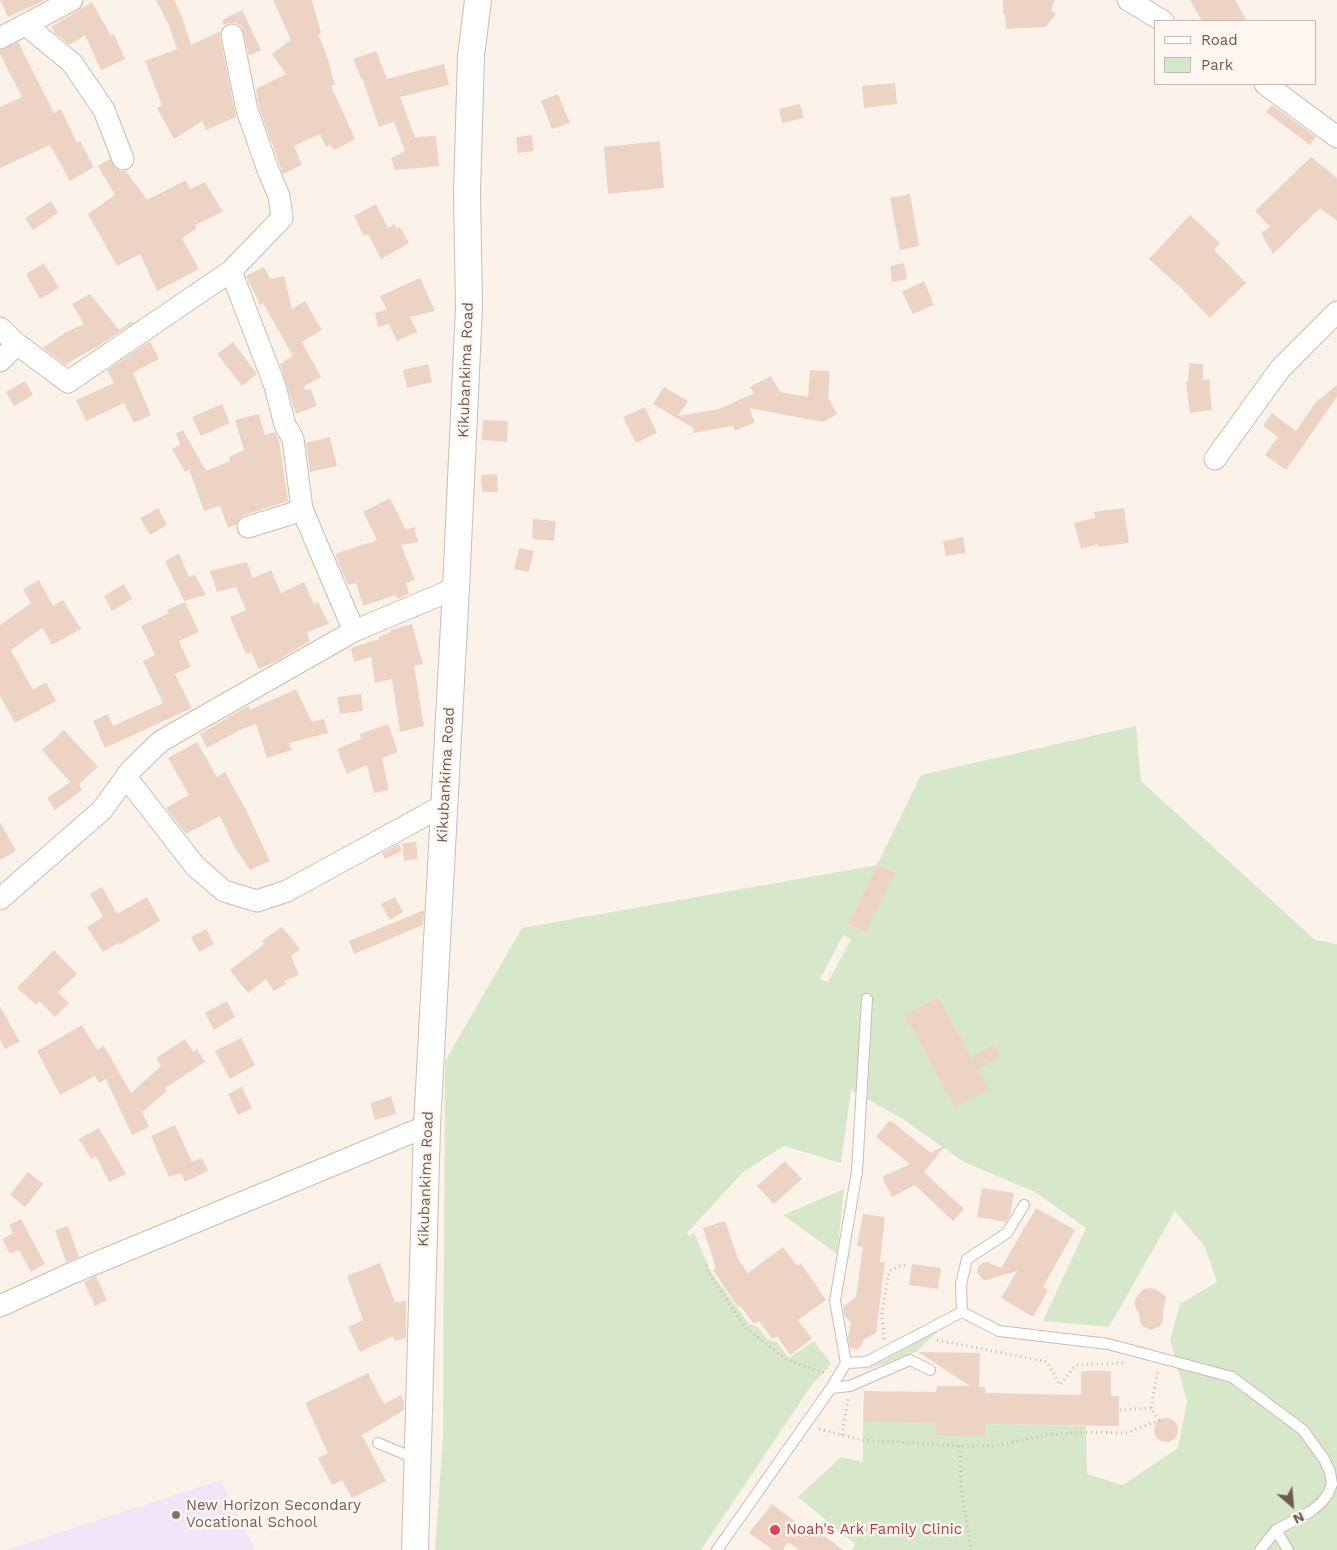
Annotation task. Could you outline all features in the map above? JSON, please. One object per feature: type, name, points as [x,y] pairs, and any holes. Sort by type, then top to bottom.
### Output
[{"type":"street","points":[[0,38],[72,0]]},
{"type":"street","name":"Kikubankima Road","points":[[415,1550],[427,1126],[469,307],[467,192],[471,66],[478,0]]},
{"type":"street","points":[[1128,0],[1161,20]]},
{"type":"street","points":[[26,25],[72,63],[104,110],[122,159]]},
{"type":"street","points":[[0,328],[17,344],[68,382],[231,271],[282,218],[279,196],[247,110],[232,36]]},
{"type":"street","points":[[1266,85],[1337,137]]},
{"type":"street","points":[[231,271],[275,386],[285,425],[293,439],[303,510],[354,631]]},
{"type":"street","points":[[1216,459],[1280,369],[1337,312]]},
{"type":"street","points":[[0,361],[17,344]]},
{"type":"street","points":[[248,527],[303,510]]},
{"type":"street","points":[[0,899],[102,810],[131,770],[161,741],[354,631],[456,588]]},
{"type":"street","points":[[126,777],[195,866],[224,891],[257,900],[287,891],[444,805]]},
{"type":"street","points":[[0,1306],[89,1265],[427,1126]]},
{"type":"lane","points":[[718,1550],[832,1388],[846,1363],[835,1301],[857,1171],[867,999]]},
{"type":"lane","points":[[962,1312],[961,1284],[967,1259],[1007,1233],[1024,1205]]},
{"type":"lane","points":[[846,1363],[866,1362],[962,1312]]},
{"type":"lane","points":[[962,1312],[999,1332],[1108,1344],[1232,1377],[1303,1430],[1324,1459],[1330,1472],[1332,1484],[1328,1494],[1310,1512],[1276,1530],[1260,1550]]},
{"type":"lane","points":[[832,1388],[850,1386],[910,1360],[930,1370]]},
{"type":"lane","points":[[378,1443],[409,1456],[418,1455]]},
{"type":"lane","points":[[1276,1530],[1288,1550]]},
{"type":"path","points":[[706,1265],[709,1274],[745,1327],[787,1360],[837,1377]]},
{"type":"path","points":[[885,1352],[882,1314],[889,1271],[908,1265]]},
{"type":"path","points":[[945,1321],[935,1340],[1047,1362],[1060,1385],[1076,1364],[1144,1363],[1149,1354]]},
{"type":"path","points":[[804,1426],[862,1440],[960,1446],[994,1446],[1046,1435],[1086,1432],[1127,1433],[1159,1420],[1151,1408],[1160,1357]]},
{"type":"path","points":[[842,1435],[850,1386]]},
{"type":"path","points":[[1119,1410],[1151,1408]]},
{"type":"path","points":[[960,1446],[962,1487],[972,1550]]},
{"type":"shaded area","name":"New Horizon Secondary Vocational School","points":[[221,1480],[255,1550],[6,1550]]},
{"type":"green space","points":[[1136,726],[1141,781],[1315,940],[1337,944],[1337,1550],[852,1550],[855,1544],[798,1497],[841,1457],[863,1462],[863,1421],[936,1423],[985,1436],[985,1424],[1086,1426],[1087,1474],[1123,1485],[1178,1448],[1187,1402],[1170,1340],[1180,1304],[1217,1282],[1205,1247],[1175,1211],[1109,1327],[1043,1321],[1086,1228],[1035,1192],[964,1162],[901,1118],[851,1090],[841,1163],[784,1146],[743,1172],[687,1233],[690,1236],[694,1232],[711,1272],[749,1324],[758,1327],[768,1340],[777,1342],[789,1358],[814,1341],[831,1364],[811,1386],[701,1550],[435,1550],[443,1436],[445,1061],[522,928],[877,865],[921,775]],"holes":[[[877,865],[894,873],[866,933],[848,924]],[[843,935],[851,939],[828,982],[820,979]],[[938,997],[988,1089],[955,1108],[904,1015]]]},
{"type":"green space","points":[[844,1189],[837,1254],[783,1215]]},
{"type":"green space","points":[[939,1330],[916,1352],[861,1372]]},
{"type":"building","points":[[0,0],[45,0],[8,17]]},
{"type":"building","points":[[156,0],[174,0],[191,45],[220,31],[236,117],[206,130],[202,121],[174,139],[157,108],[162,105],[145,61],[177,49],[168,23]]},
{"type":"building","points":[[273,0],[312,0],[321,33],[318,35],[326,53],[335,85],[331,86],[355,139],[334,150],[330,145],[326,147],[320,134],[294,146],[302,165],[283,174],[259,107],[256,89],[286,74],[272,54],[291,40]]},
{"type":"building","points":[[1003,0],[1055,0],[1051,10],[1056,14],[1046,27],[1006,29]]},
{"type":"building","points":[[1190,0],[1235,0],[1246,20],[1201,20]]},
{"type":"building","points":[[92,2],[111,36],[114,34],[125,59],[101,70],[85,35],[70,45],[55,33],[51,27]]},
{"type":"building","points":[[242,10],[261,50],[249,56],[242,27],[236,23],[224,25],[222,20]]},
{"type":"building","points":[[18,42],[54,113],[61,109],[77,143],[80,141],[94,167],[70,181],[50,145],[0,168],[0,107],[22,97],[0,54],[0,50]]},
{"type":"building","points":[[376,51],[387,79],[444,64],[449,85],[400,97],[415,137],[436,136],[439,166],[395,170],[391,158],[405,151],[394,122],[379,127],[362,78],[353,59]]},
{"type":"building","points":[[895,83],[897,104],[864,108],[862,86]]},
{"type":"building","points":[[558,94],[570,123],[552,129],[541,101]]},
{"type":"building","points":[[800,104],[804,118],[782,123],[779,109]]},
{"type":"building","points":[[1272,105],[1316,137],[1310,145],[1266,112]]},
{"type":"building","points":[[532,135],[534,151],[518,153],[516,137]]},
{"type":"building","points":[[660,141],[664,188],[608,194],[604,147]]},
{"type":"building","points":[[1311,157],[1337,178],[1337,221],[1320,208],[1273,254],[1261,233],[1270,227],[1255,211]]},
{"type":"building","points":[[110,159],[116,169],[126,171],[147,200],[186,180],[190,189],[205,182],[223,212],[195,225],[197,228],[182,238],[199,269],[157,291],[140,254],[117,266],[88,214],[115,195],[98,166]]},
{"type":"building","points":[[910,194],[919,246],[900,250],[890,198]]},
{"type":"building","points":[[51,201],[58,213],[33,230],[25,218]]},
{"type":"building","points":[[376,204],[388,228],[395,224],[396,228],[400,227],[409,243],[381,259],[368,234],[364,236],[354,216]]},
{"type":"building","points":[[1190,215],[1220,243],[1214,250],[1246,283],[1210,318],[1149,259]]},
{"type":"building","points":[[44,263],[59,288],[40,299],[26,274]]},
{"type":"building","points":[[904,263],[907,279],[892,282],[890,266]]},
{"type":"building","points":[[264,267],[270,279],[284,276],[292,309],[305,301],[322,330],[302,342],[321,377],[304,386],[305,390],[311,389],[317,406],[296,414],[280,364],[293,356],[263,303],[260,305],[246,276]]},
{"type":"building","points":[[420,278],[435,311],[410,317],[417,332],[397,341],[389,324],[378,327],[375,313],[387,310],[380,296]]},
{"type":"building","points":[[924,281],[934,305],[913,314],[902,292]]},
{"type":"building","points":[[90,294],[119,330],[132,321],[133,323],[66,365],[43,348],[66,332],[84,324],[72,304]]},
{"type":"building","points":[[150,341],[159,359],[133,373],[151,415],[134,423],[124,403],[86,421],[76,400],[114,383],[107,370]]},
{"type":"building","points":[[233,342],[257,374],[242,386],[217,354]]},
{"type":"building","points":[[1189,363],[1203,364],[1203,380],[1209,379],[1212,410],[1190,413],[1186,382],[1188,382]]},
{"type":"building","points":[[428,364],[432,382],[407,388],[403,370]]},
{"type":"building","points":[[810,370],[830,371],[828,397],[837,414],[823,422],[749,408],[755,422],[735,431],[733,426],[693,433],[693,428],[653,404],[664,387],[688,401],[678,416],[719,409],[754,393],[750,387],[771,376],[780,392],[808,397]]},
{"type":"building","points":[[25,381],[33,395],[14,406],[6,392]]},
{"type":"building","points":[[1337,385],[1337,397],[1286,470],[1265,455],[1278,437],[1263,426],[1272,413],[1296,431],[1316,402]]},
{"type":"building","points":[[222,404],[230,423],[201,436],[192,417]]},
{"type":"building","points":[[645,407],[657,433],[636,443],[623,417]]},
{"type":"building","points":[[259,414],[265,435],[275,432],[279,440],[288,501],[244,515],[236,525],[228,528],[220,506],[204,511],[189,469],[185,472],[172,449],[180,445],[176,433],[183,430],[206,471],[230,461],[229,457],[244,450],[235,420]]},
{"type":"building","points":[[483,420],[508,421],[507,442],[482,440]]},
{"type":"building","points":[[330,437],[337,466],[310,472],[306,443]]},
{"type":"building","points":[[497,474],[498,492],[482,492],[481,475]]},
{"type":"building","points":[[390,498],[406,530],[414,527],[418,542],[401,545],[415,580],[406,583],[409,594],[397,599],[396,595],[363,606],[356,583],[348,585],[335,554],[377,540],[363,512]]},
{"type":"building","points":[[158,508],[167,525],[150,535],[140,518]]},
{"type":"building","points":[[1124,508],[1129,543],[1098,547],[1098,544],[1081,549],[1074,523],[1095,518],[1094,512]]},
{"type":"building","points":[[533,519],[556,521],[554,541],[532,539]]},
{"type":"building","points":[[963,537],[966,553],[946,556],[943,541]]},
{"type":"building","points":[[519,548],[534,551],[529,572],[514,569]]},
{"type":"building","points":[[179,554],[189,577],[195,575],[206,595],[184,601],[165,561]]},
{"type":"building","points":[[247,562],[254,578],[271,570],[281,593],[304,582],[314,604],[318,602],[329,624],[307,632],[310,641],[277,661],[259,669],[251,652],[246,654],[230,617],[246,610],[236,587],[217,592],[210,571]]},
{"type":"building","points":[[39,580],[53,606],[63,600],[81,629],[52,645],[42,628],[11,650],[33,690],[46,682],[56,701],[15,723],[0,696],[0,625],[31,603],[23,589]]},
{"type":"building","points":[[124,584],[132,599],[112,611],[104,596]]},
{"type":"building","points":[[185,602],[199,632],[179,641],[191,667],[175,674],[192,708],[105,748],[93,721],[108,714],[113,726],[163,703],[143,661],[155,655],[141,626],[169,613],[167,610]]},
{"type":"building","points":[[412,624],[423,664],[414,666],[424,726],[400,732],[392,679],[375,683],[371,657],[354,662],[351,648],[379,639],[379,637],[391,632],[390,630]]},
{"type":"building","points":[[296,689],[312,722],[324,719],[328,733],[289,743],[292,750],[267,758],[256,724],[240,730],[207,748],[200,734],[246,707],[249,706],[250,710]]},
{"type":"building","points":[[361,694],[363,711],[340,714],[337,697]]},
{"type":"building","points":[[388,724],[398,752],[382,758],[389,790],[374,793],[367,765],[347,774],[337,749],[361,739],[360,734]]},
{"type":"building","points":[[64,730],[98,767],[79,784],[82,790],[55,810],[47,798],[70,782],[42,750]]},
{"type":"building","points":[[197,742],[217,777],[225,772],[246,810],[270,861],[250,870],[234,846],[220,816],[186,834],[166,808],[189,795],[168,758]]},
{"type":"building","points":[[0,822],[16,851],[0,860]]},
{"type":"building","points":[[416,842],[418,859],[404,861],[402,843]]},
{"type":"building","points":[[399,844],[402,851],[385,859],[382,853]]},
{"type":"building","points":[[877,865],[895,873],[866,933],[848,924]]},
{"type":"building","points":[[102,887],[117,914],[147,897],[160,921],[103,952],[87,927],[103,917],[90,894]]},
{"type":"building","points":[[395,897],[403,912],[390,920],[381,904]]},
{"type":"building","points":[[424,910],[423,925],[354,954],[349,941]]},
{"type":"building","points":[[282,927],[300,949],[291,956],[299,975],[284,981],[286,984],[274,991],[266,979],[248,993],[230,970],[264,944],[262,941]]},
{"type":"building","points":[[206,929],[214,944],[199,952],[191,937]]},
{"type":"building","points":[[54,950],[77,974],[58,992],[69,1003],[55,1017],[39,1001],[36,1005],[17,988]]},
{"type":"building","points":[[938,997],[972,1058],[993,1044],[1001,1055],[978,1070],[989,1089],[955,1108],[904,1015]]},
{"type":"building","points":[[227,1001],[235,1017],[214,1030],[205,1013]]},
{"type":"building","points":[[0,1006],[20,1042],[5,1049],[0,1040]]},
{"type":"building","points":[[82,1025],[97,1050],[104,1046],[131,1093],[161,1066],[156,1058],[185,1039],[193,1052],[197,1049],[205,1062],[165,1088],[167,1091],[142,1112],[149,1127],[132,1135],[106,1079],[99,1083],[95,1076],[60,1095],[37,1051]]},
{"type":"building","points":[[241,1038],[255,1065],[230,1079],[215,1051]]},
{"type":"building","points":[[242,1087],[252,1108],[238,1115],[228,1094]]},
{"type":"building","points":[[391,1096],[396,1114],[375,1120],[370,1103]]},
{"type":"building","points":[[890,1120],[931,1153],[946,1145],[924,1172],[964,1209],[953,1221],[915,1185],[892,1197],[882,1177],[910,1164],[876,1137]]},
{"type":"building","points":[[175,1125],[192,1162],[202,1158],[208,1171],[185,1182],[181,1173],[169,1177],[151,1136]]},
{"type":"building","points":[[99,1128],[126,1174],[109,1182],[96,1156],[91,1159],[79,1139]]},
{"type":"building","points":[[785,1161],[802,1179],[774,1204],[757,1186]]},
{"type":"building","points":[[28,1172],[43,1184],[25,1207],[10,1195]]},
{"type":"building","points":[[982,1188],[1014,1193],[1010,1215],[1006,1222],[977,1217]]},
{"type":"building","points":[[1036,1208],[1075,1230],[1043,1287],[1048,1290],[1033,1317],[1001,1298],[1017,1271],[986,1280],[982,1279],[977,1272],[978,1267],[982,1263],[987,1262],[1001,1268]]},
{"type":"building","points":[[863,1214],[885,1217],[880,1262],[885,1262],[876,1333],[863,1340],[862,1345],[858,1349],[850,1348],[848,1337],[851,1323],[844,1315],[843,1307],[856,1297],[863,1247],[857,1246]]},
{"type":"building","points":[[21,1219],[45,1264],[31,1272],[19,1250],[10,1254],[2,1239],[13,1233],[9,1225]]},
{"type":"building","points":[[725,1221],[738,1259],[748,1273],[783,1247],[797,1266],[801,1263],[826,1300],[798,1320],[812,1339],[790,1355],[777,1336],[772,1339],[759,1321],[754,1324],[740,1306],[738,1307],[713,1270],[716,1268],[703,1228]]},
{"type":"building","points":[[68,1226],[79,1257],[66,1262],[55,1230]]},
{"type":"building","points":[[380,1263],[395,1302],[406,1301],[406,1338],[395,1341],[393,1336],[360,1352],[348,1327],[363,1320],[347,1276]]},
{"type":"building","points":[[912,1264],[941,1268],[938,1289],[909,1285]]},
{"type":"building","points":[[96,1276],[107,1300],[95,1306],[84,1282]]},
{"type":"building","points":[[1148,1288],[1155,1289],[1166,1296],[1163,1321],[1160,1326],[1151,1330],[1142,1326],[1135,1306],[1135,1300],[1138,1295],[1142,1290]]},
{"type":"building","points":[[918,1352],[980,1353],[979,1387],[985,1387],[985,1393],[1081,1395],[1081,1371],[1111,1371],[1111,1396],[1119,1396],[1119,1426],[985,1424],[985,1436],[936,1435],[936,1423],[863,1421],[864,1391],[936,1392],[937,1386],[970,1386]]},
{"type":"building","points":[[368,1373],[384,1404],[401,1395],[404,1401],[404,1410],[362,1435],[386,1481],[352,1498],[342,1480],[332,1485],[318,1458],[328,1453],[305,1403]]},
{"type":"building","points":[[1166,1418],[1175,1421],[1178,1430],[1175,1439],[1166,1442],[1157,1439],[1154,1430],[1157,1421]]},
{"type":"building","name":"Noah's Ark Family Clinic","points":[[772,1504],[812,1534],[815,1529],[843,1550],[799,1550],[788,1542],[783,1550],[773,1550],[749,1533]]},
{"type":"place","name":"New Horizon Secondary Vocational School","points":[[176,1515]]},
{"type":"place","name":"Noah's Ark Family Clinic","points":[[775,1530]]}]
